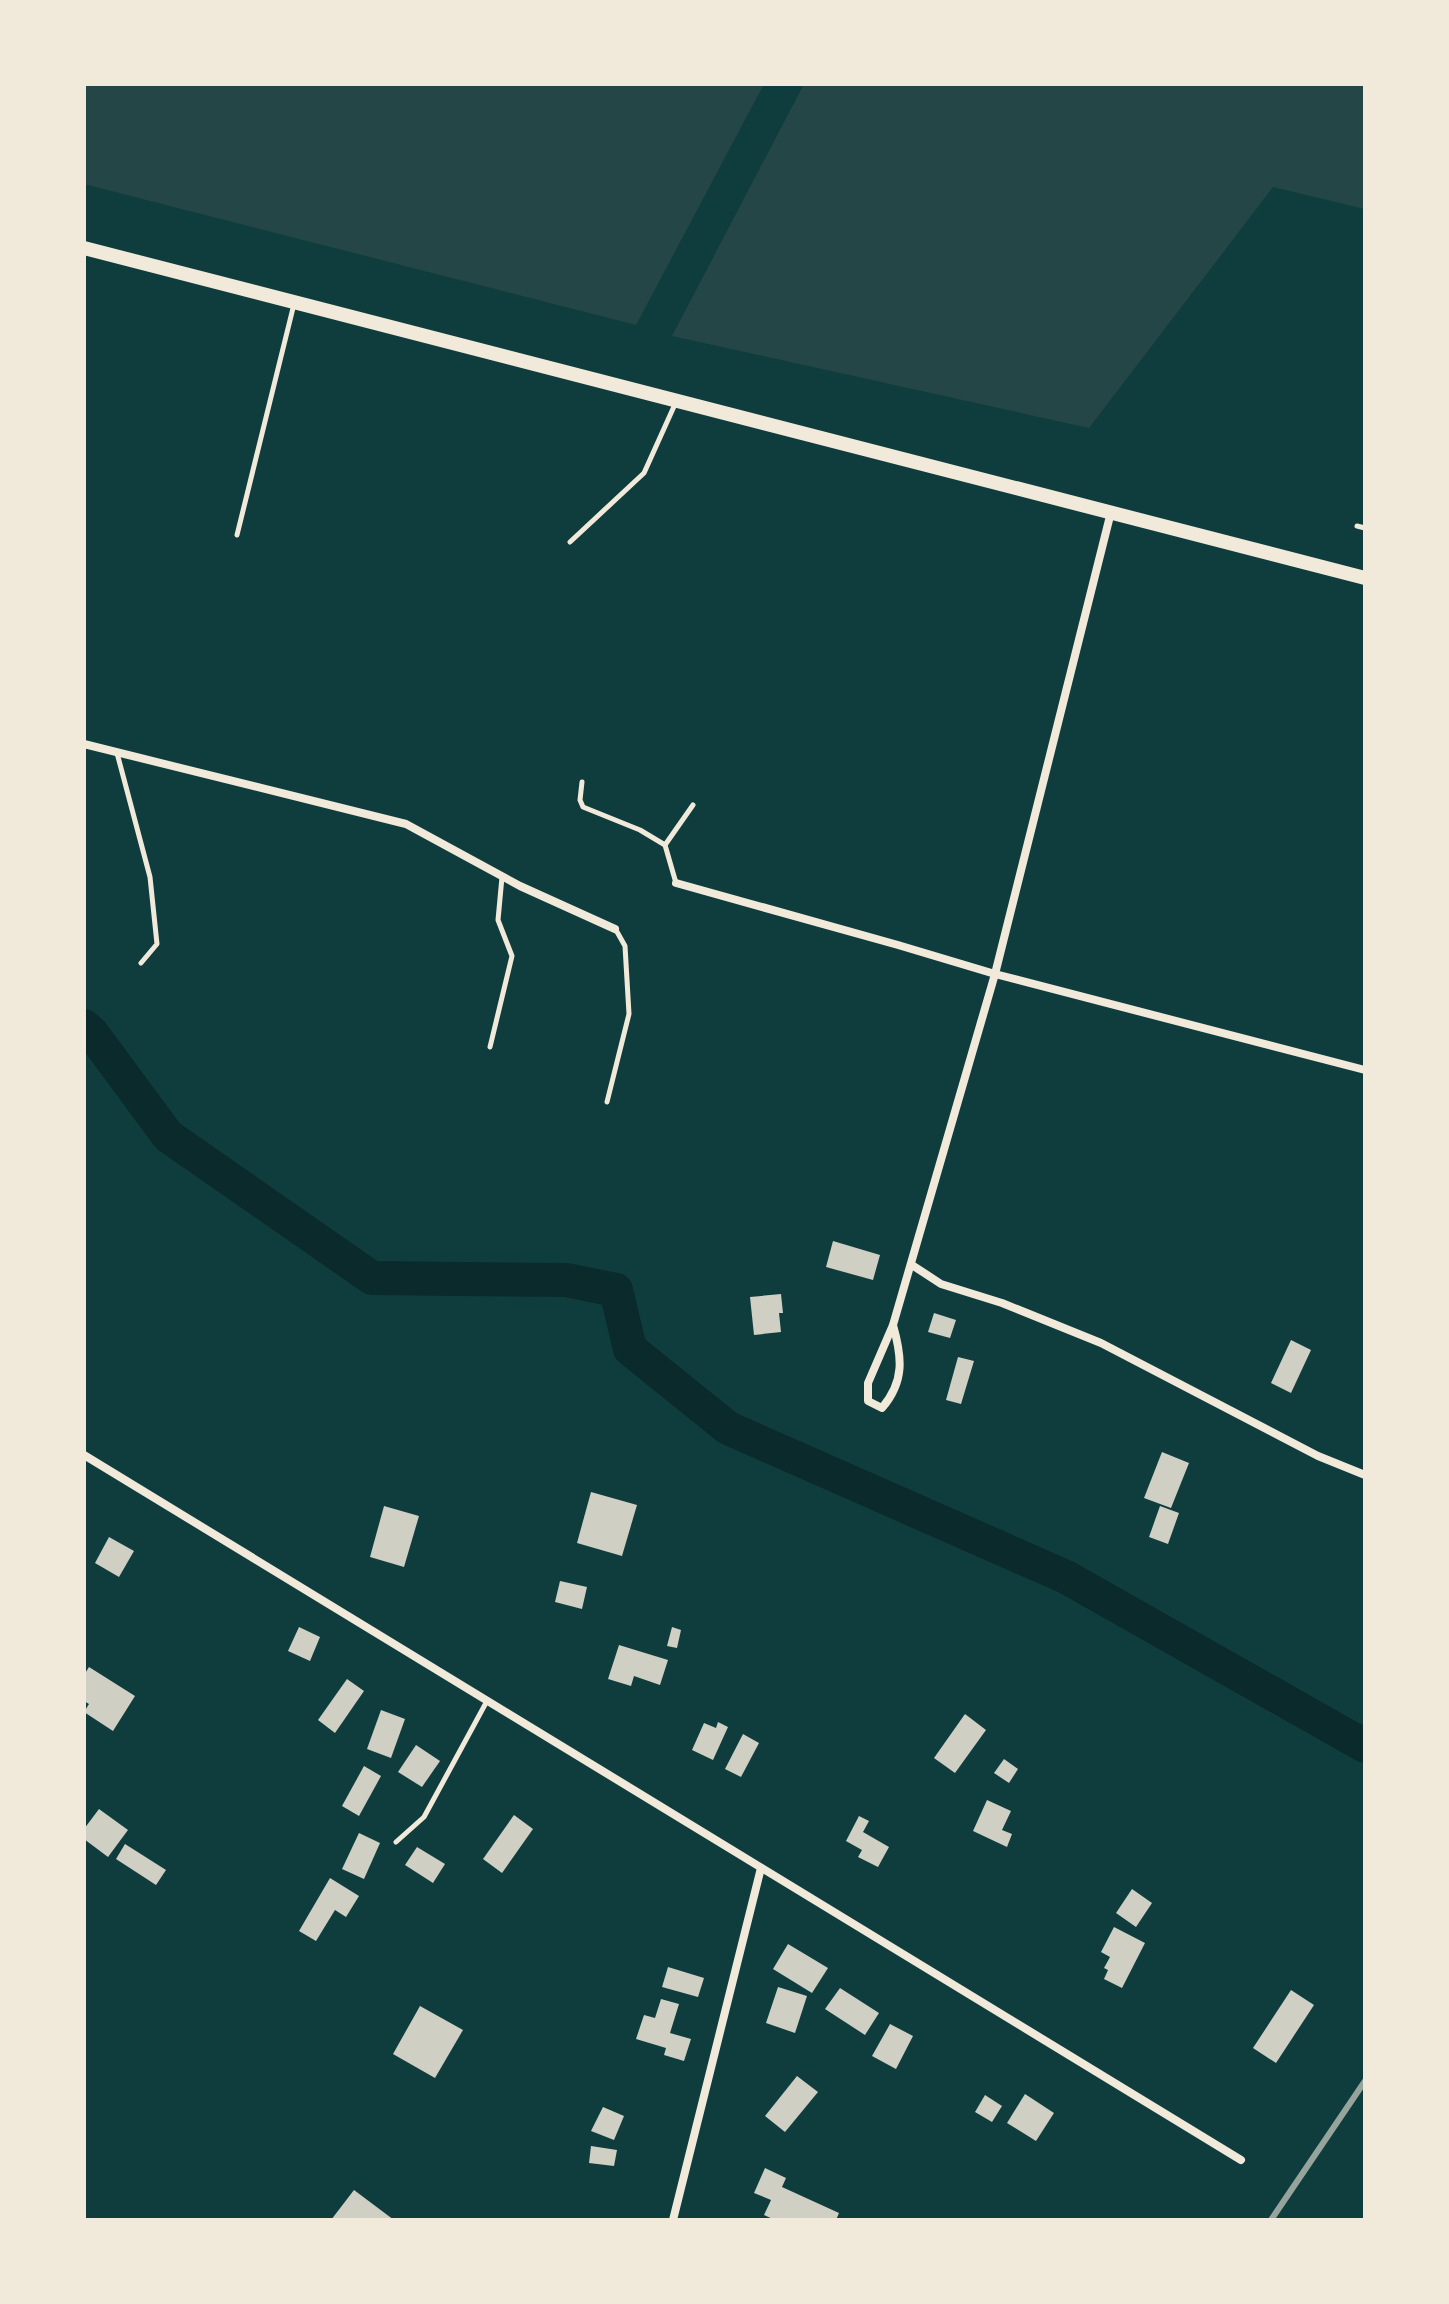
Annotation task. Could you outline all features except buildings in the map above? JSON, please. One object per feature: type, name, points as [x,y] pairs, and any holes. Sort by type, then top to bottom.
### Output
[{"type":"street","points":[[84,248],[1365,578]]},
{"type":"street","points":[[893,1325],[901,1351],[898,1378],[891,1397],[882,1408],[868,1401],[868,1383],[893,1325],[912,1265],[995,974],[1111,512]]},
{"type":"street","points":[[84,744],[406,824],[502,876],[615,929]]},
{"type":"street","points":[[676,883],[995,974],[1365,1070]]},
{"type":"street","points":[[912,1265],[941,1284],[1002,1303],[1101,1343],[1318,1456],[1365,1475]]},
{"type":"street","points":[[84,1455],[1241,2160]]},
{"type":"street","points":[[673,2220],[761,1868]]},
{"type":"lane","points":[[237,535],[294,303]]},
{"type":"lane","points":[[570,542],[644,473],[676,401]]},
{"type":"lane","points":[[1357,526],[1365,528]]},
{"type":"lane","points":[[117,753],[150,877],[157,944],[141,963]]},
{"type":"lane","points":[[582,782],[580,800],[583,807],[640,830],[665,845],[676,883]]},
{"type":"lane","points":[[665,845],[693,805]]},
{"type":"lane","points":[[490,1047],[512,956],[498,920],[502,876]]},
{"type":"lane","points":[[607,1102],[629,1014],[625,946],[615,929]]},
{"type":"lane","points":[[396,1842],[424,1817],[487,1700]]},
{"type":"shaded area","points":[[84,84],[764,84],[636,325],[84,184]]},
{"type":"shaded area","points":[[804,84],[1365,84],[1365,209],[1273,187],[1089,428],[672,336]]},
{"type":"waterway","points":[[84,1026],[168,1136],[372,1278],[566,1280],[616,1290],[630,1349],[728,1428],[1066,1577],[1365,1746]]},
{"type":"railway","points":[[1271,2220],[1365,2081]]}]
